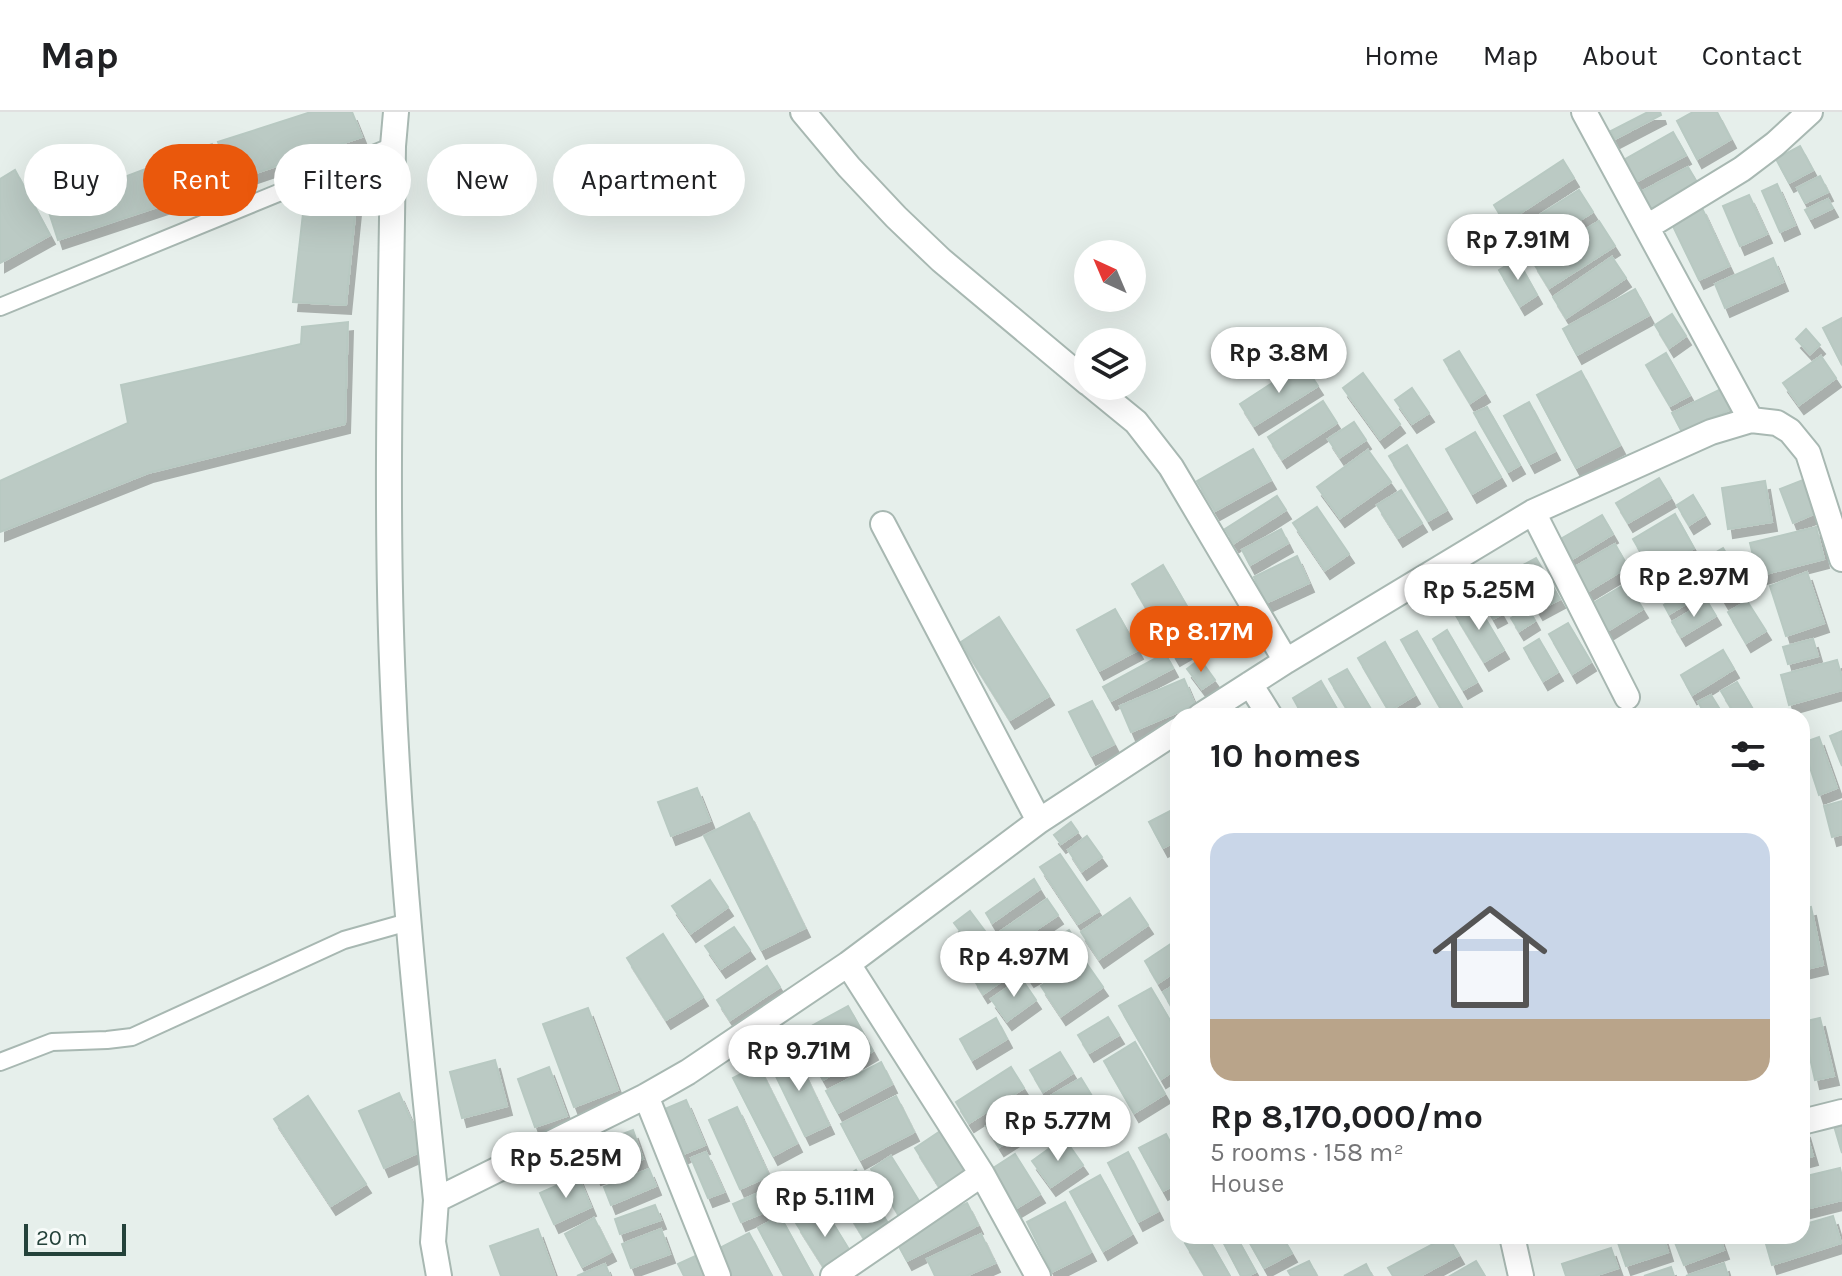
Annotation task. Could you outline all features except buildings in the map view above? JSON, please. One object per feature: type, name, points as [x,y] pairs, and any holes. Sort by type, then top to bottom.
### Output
[{"type":"street","points":[[393,144],[396,112]]},
{"type":"street","points":[[803,112],[849,167],[941,260],[1074,371]]},
{"type":"street","points":[[1584,112],[1751,420]]},
{"type":"street","points":[[1647,227],[1742,169],[1810,112]]},
{"type":"street","points":[[392,216],[389,551],[393,686],[408,922],[436,1200],[433,1242],[439,1276]]},
{"type":"street","points":[[1109,400],[1136,422],[1171,467],[1286,661]]},
{"type":"street","points":[[1212,708],[1533,512],[1711,432],[1751,420],[1777,423],[1790,431],[1808,453],[1842,559]]},
{"type":"street","points":[[1533,512],[1627,697]]},
{"type":"street","points":[[883,524],[1039,821]]},
{"type":"street","points":[[1250,684],[1265,708]]},
{"type":"street","points":[[436,1200],[688,1072],[848,964],[1039,821],[1170,735]]},
{"type":"street","points":[[848,964],[982,1174],[1038,1276]]},
{"type":"street","points":[[646,1096],[718,1276]]},
{"type":"street","points":[[1810,1120],[1842,1112]]},
{"type":"street","points":[[833,1276],[982,1174]]},
{"type":"street","points":[[1514,1244],[1521,1276]]},
{"type":"lane","points":[[0,307],[274,195]]},
{"type":"lane","points":[[0,1062],[52,1042],[132,1037],[344,940],[408,922]]}]
